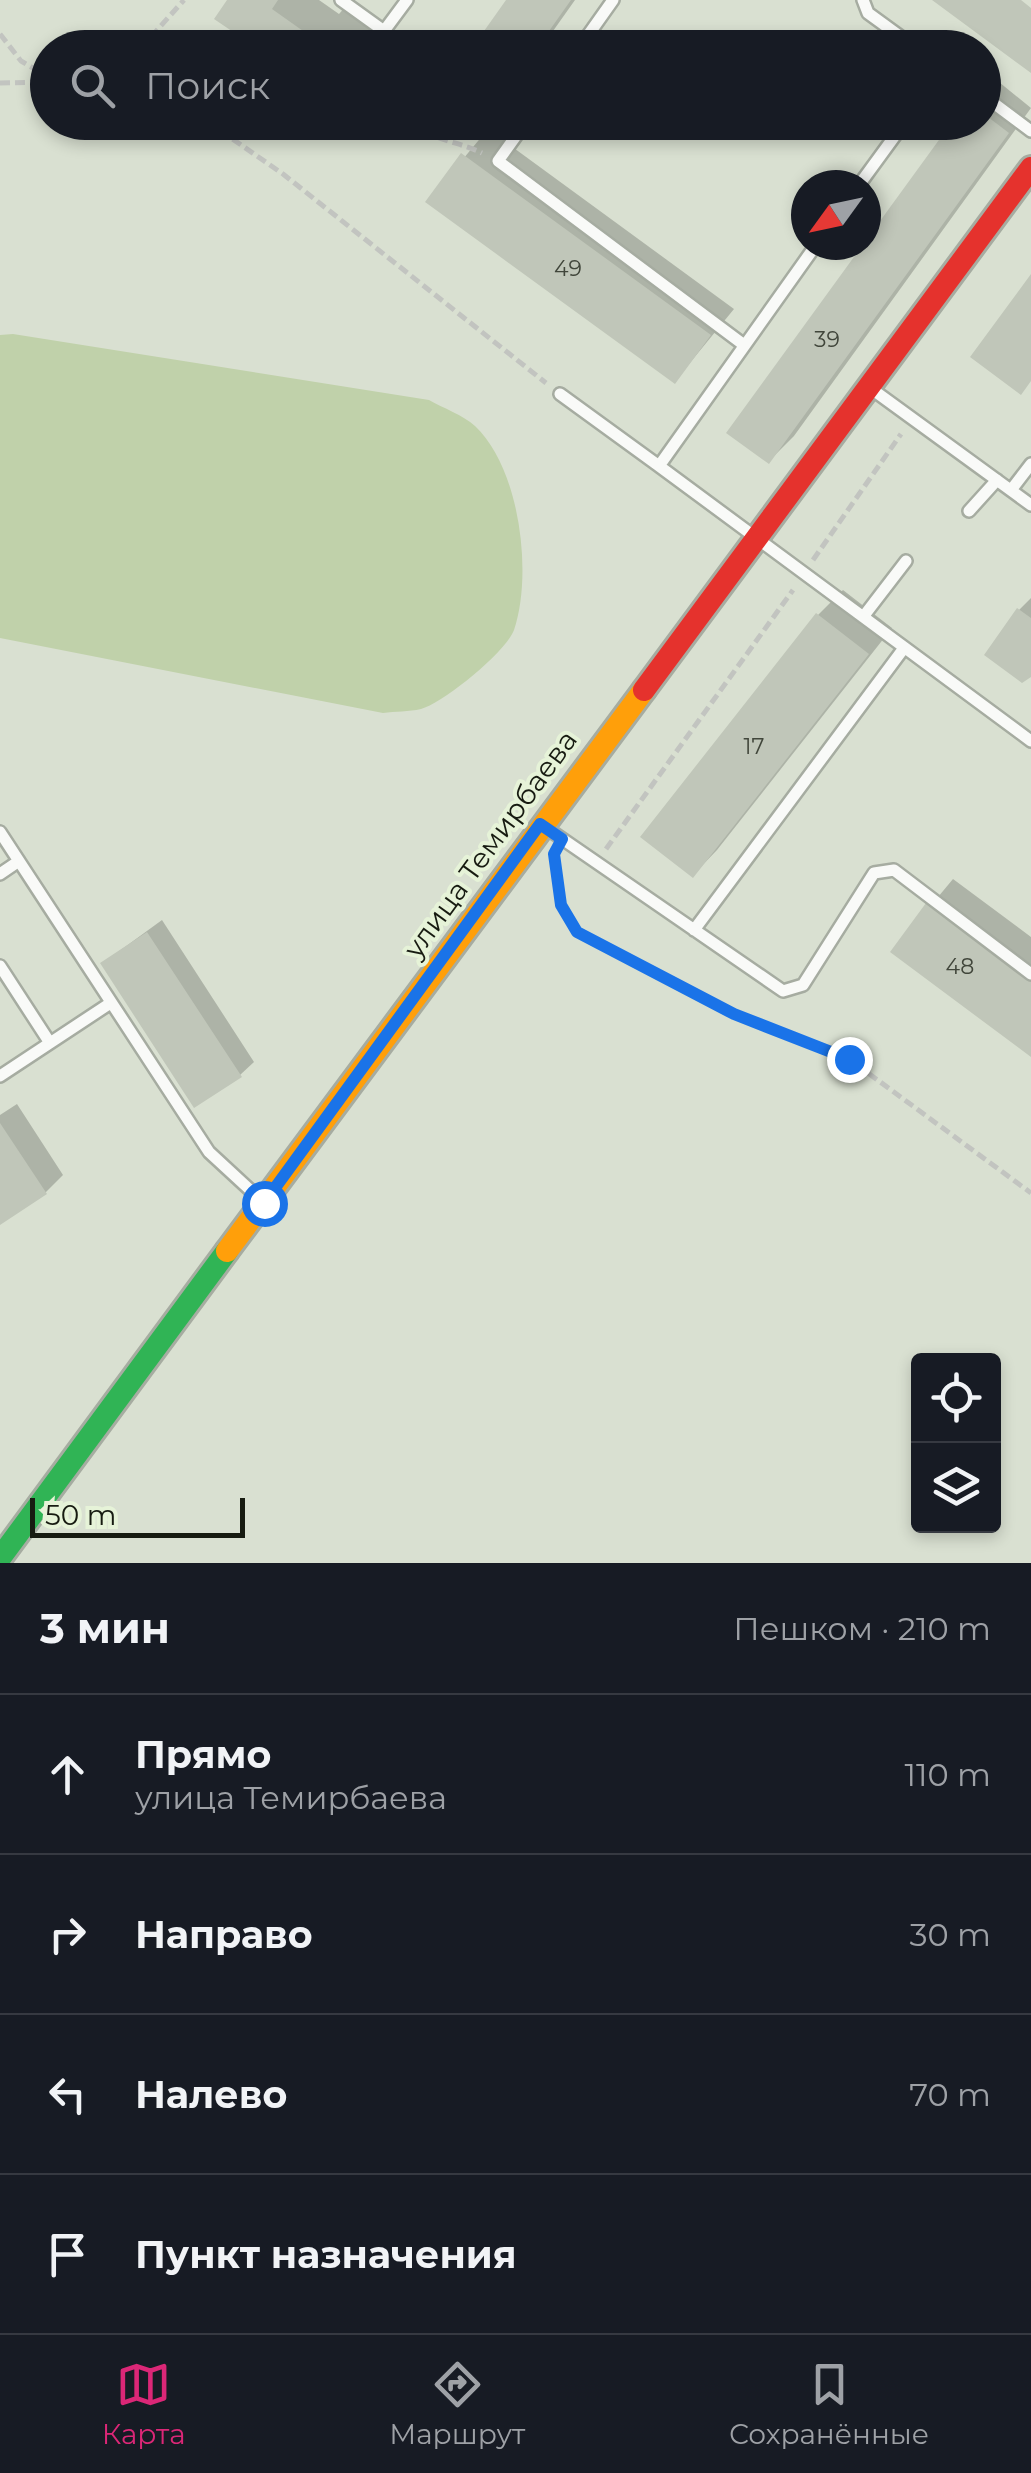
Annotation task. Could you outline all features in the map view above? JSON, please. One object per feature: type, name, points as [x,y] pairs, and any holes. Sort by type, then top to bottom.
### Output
[{"type":"street","name":"улица Темирбаева","points":[[0,1558],[540,824],[1031,168]]},
{"type":"lane","points":[[341,0],[383,30]]},
{"type":"lane","points":[[385,30],[407,0]]},
{"type":"lane","points":[[592,30],[613,0]]},
{"type":"lane","points":[[862,0],[868,13],[891,30]]},
{"type":"lane","points":[[1001,109],[1031,131]]},
{"type":"lane","points":[[513,140],[498,161],[744,344]]},
{"type":"lane","points":[[870,170],[891,140]]},
{"type":"lane","points":[[659,466],[805,260]]},
{"type":"lane","points":[[868,387],[1031,505]]},
{"type":"lane","points":[[560,394],[1031,740]]},
{"type":"lane","points":[[1011,490],[1031,464]]},
{"type":"lane","points":[[968,511],[997,480]]},
{"type":"lane","points":[[863,618],[906,561]]},
{"type":"lane","points":[[694,930],[904,648]]},
{"type":"lane","points":[[540,824],[783,991],[803,985],[874,873],[884,868],[894,870],[1031,974]]},
{"type":"lane","points":[[0,832],[209,1152],[264,1203]]},
{"type":"lane","points":[[0,874],[19,861]]},
{"type":"lane","points":[[0,966],[50,1042]]},
{"type":"lane","points":[[0,1076],[109,1004]]},
{"type":"path","points":[[157,30],[184,0]]},
{"type":"path","points":[[0,34],[30,66]]},
{"type":"path","points":[[0,84],[30,82]]},
{"type":"path","points":[[234,140],[284,174],[560,394]]},
{"type":"path","points":[[447,140],[460,142],[498,161]]},
{"type":"path","points":[[596,864],[912,419]]},
{"type":"path","points":[[562,839],[554,854],[561,905],[577,932],[734,1014],[849,1059],[1031,1193]]},
{"type":"green space","points":[[0,335],[429,400],[465,418],[490,445],[503,468],[518,523],[522,552],[520,607],[509,639],[473,676],[431,705],[383,713],[0,638]]},
{"type":"building","points":[[227,0],[278,0],[272,9],[302,30],[230,30],[214,19]]},
{"type":"building","points":[[506,0],[571,0],[550,30],[485,30]]},
{"type":"building","points":[[932,0],[1021,0],[1031,8],[1031,73],[1001,51],[1001,30],[973,30]]},
{"type":"building","points":[[1001,127],[1009,133],[769,464],[726,433],[852,260],[881,260],[881,220],[939,140],[1001,140]]},
{"type":"building","points":[[461,153],[711,335],[675,384],[425,202]]},
{"type":"building","points":[[1031,274],[1031,381],[1021,395],[970,357]]},
{"type":"building","points":[[1017,608],[1031,618],[1031,677],[1022,683],[984,655]]},
{"type":"building","points":[[816,613],[869,654],[693,878],[640,837]]},
{"type":"building","points":[[926,903],[1031,981],[1031,1057],[890,952]]},
{"type":"building","points":[[147,932],[242,1077],[194,1108],[100,963]]},
{"type":"building","points":[[0,1123],[47,1194],[0,1225]]},
{"type":"traffic: fast","points":[[0,1558],[227,1251]]},
{"type":"traffic: slow","points":[[227,1251],[644,690]]},
{"type":"traffic: jam","points":[[644,690],[1031,168]]},
{"type":"route","points":[[264,1203],[540,824],[562,839],[554,854],[561,905],[577,932],[734,1014],[849,1059]]}]
